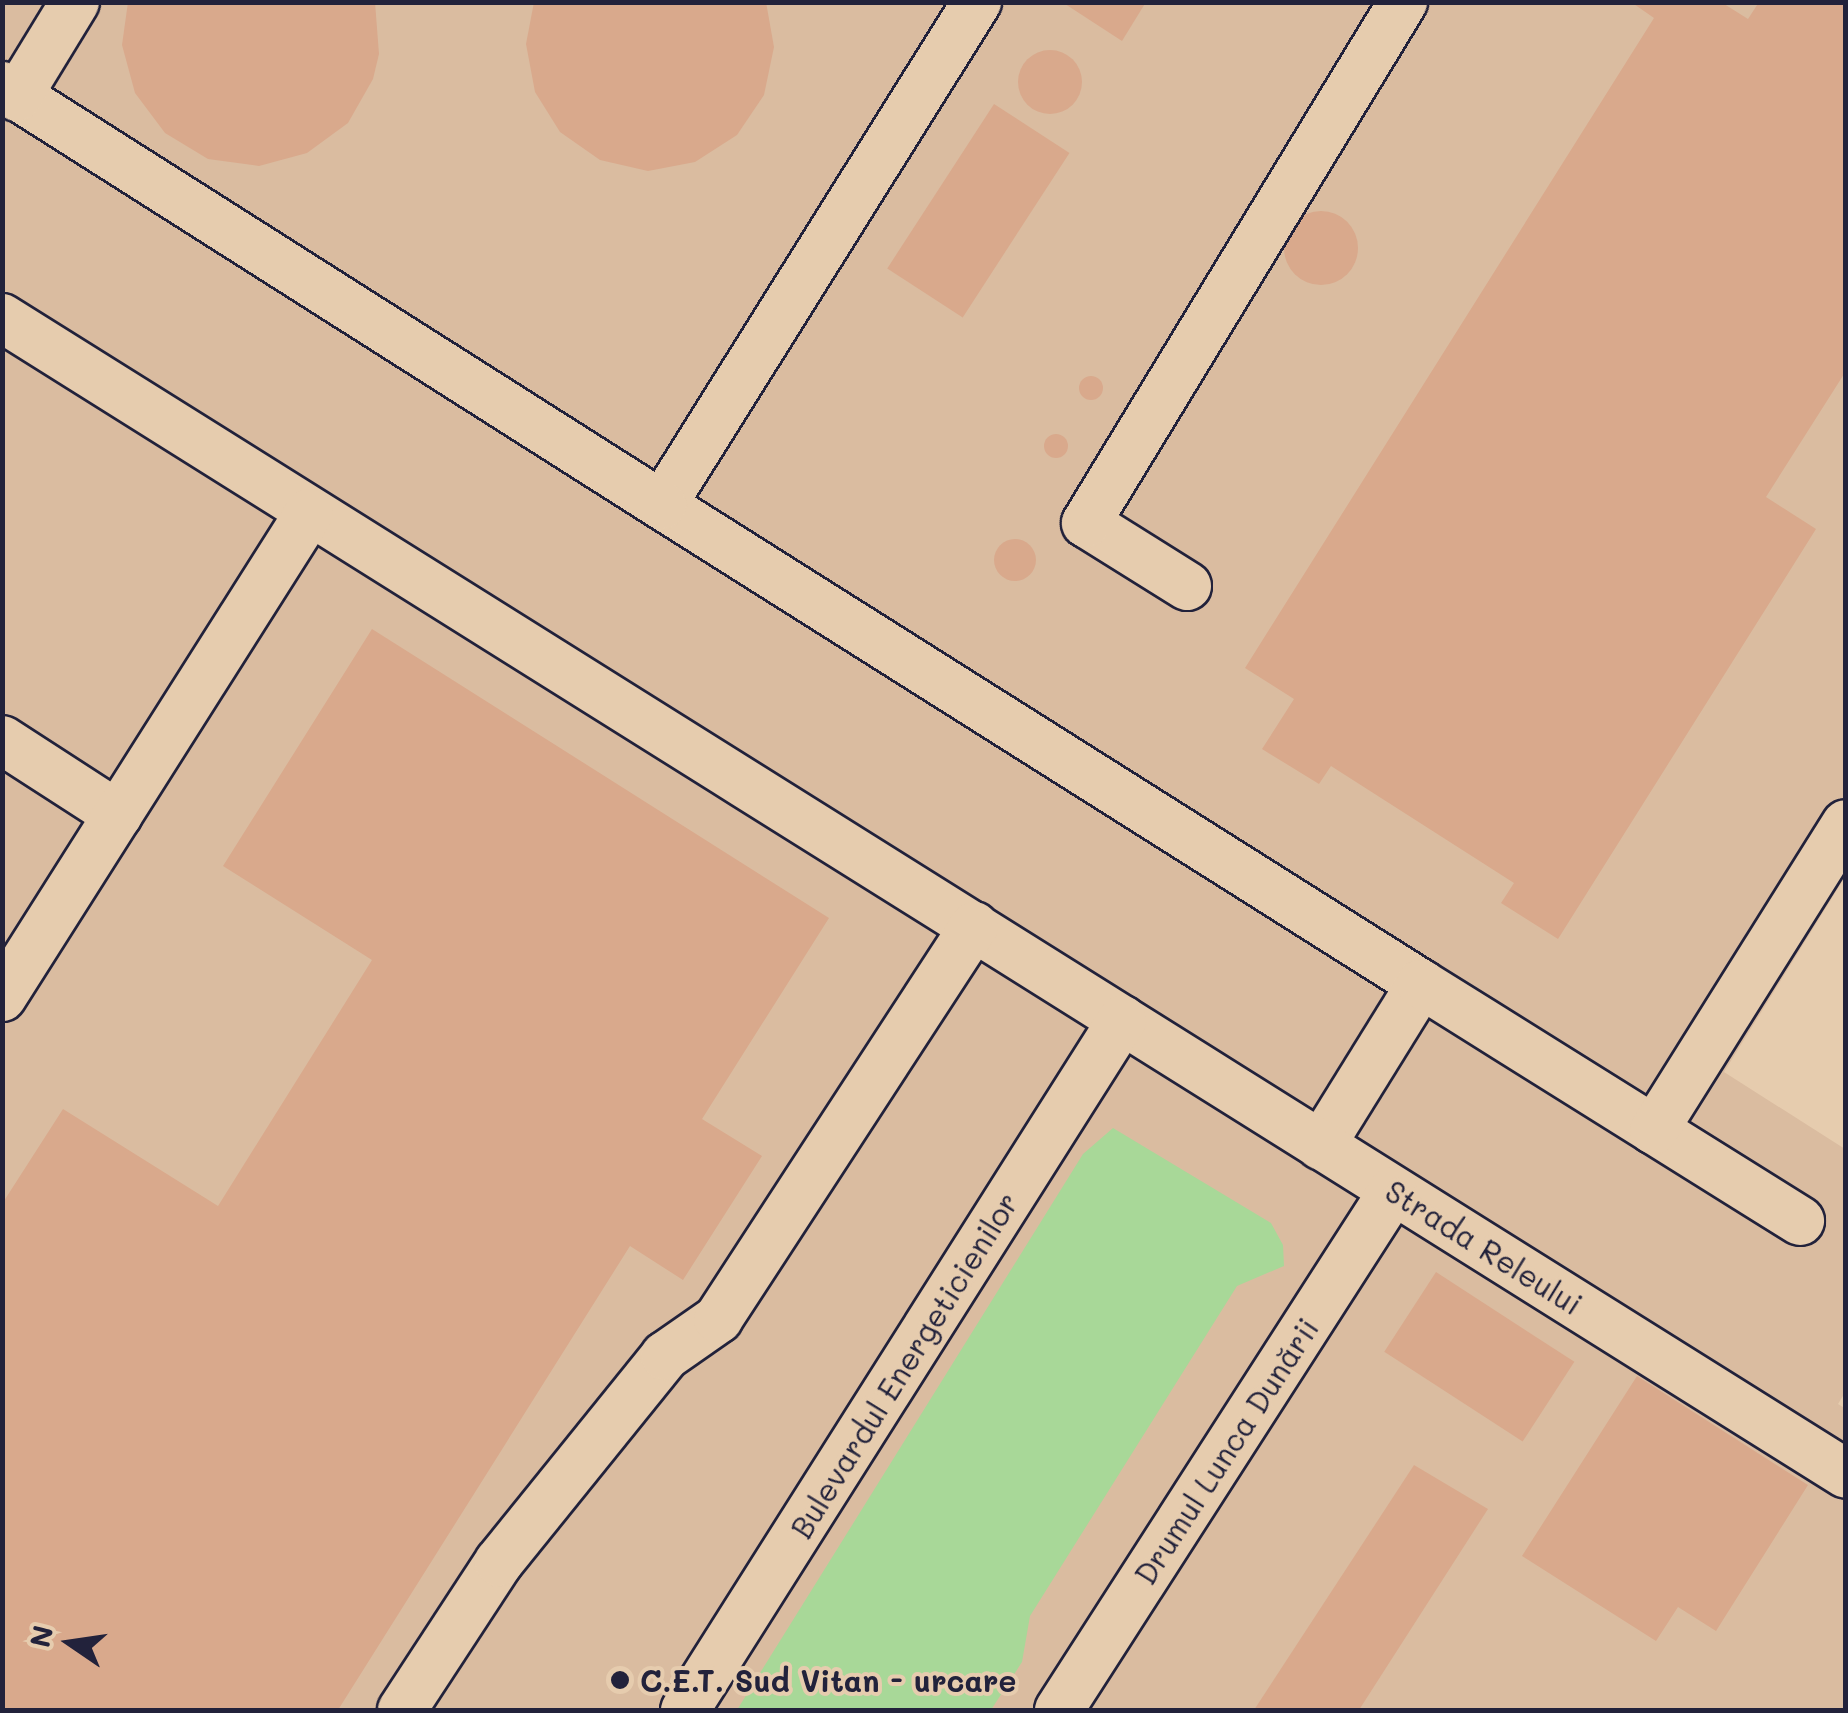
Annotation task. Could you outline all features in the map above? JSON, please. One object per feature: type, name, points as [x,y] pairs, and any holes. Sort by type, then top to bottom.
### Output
[{"type":"street","points":[[75,2],[10,91],[1800,1221]]},
{"type":"street","points":[[662,505],[977,2]]},
{"type":"street","points":[[1188,586],[1086,523],[1404,2]]},
{"type":"street","name":"Strada Releului","points":[[2,318],[1846,1474]]},
{"type":"street","points":[[2,997],[309,513]]},
{"type":"street","points":[[2,740],[118,815]]},
{"type":"street","points":[[1654,1130],[1846,824]]},
{"type":"street","points":[[402,1710],[499,1562],[665,1356],[718,1320],[974,926]]},
{"type":"street","points":[[1321,1144],[1421,984]]},
{"type":"street","name":"Bulevardul Energeticienilor","points":[[685,1710],[1122,1020]]},
{"type":"street","name":"Drumul Lunca Dunării","points":[[1059,1710],[1394,1191]]},
{"type":"shaded area","points":[[3,3],[1845,3],[1845,877],[1724,1072],[1845,1149],[1846,1391],[1838,1404],[1846,1409],[1845,1710],[3,1710]]},
{"type":"green space","points":[[1113,1128],[1271,1223],[1283,1245],[1284,1266],[1237,1286],[1030,1616],[1022,1662],[991,1710],[737,1710],[1083,1154]]},
{"type":"building","points":[[128,2],[375,2],[379,54],[373,79],[348,123],[307,153],[259,166],[208,159],[165,133],[135,93],[122,45]]},
{"type":"building","points":[[534,2],[766,2],[774,47],[764,95],[737,135],[695,162],[648,171],[600,160],[560,132],[535,92],[526,44]]},
{"type":"building","points":[[1062,2],[1146,2],[1122,41]]},
{"type":"building","points":[[1631,2],[1721,2],[1748,19],[1759,2],[1846,2],[1846,371],[1766,497],[1816,529],[1558,939],[1501,903],[1514,883],[1331,766],[1319,784],[1262,749],[1294,699],[1245,668],[1654,18]]},
{"type":"building","points":[[1050,50],[1073,59],[1082,82],[1073,105],[1050,114],[1027,105],[1018,82],[1027,59]]},
{"type":"building","points":[[994,104],[1069,153],[963,317],[887,268]]},
{"type":"building","points":[[1321,211],[1347,222],[1358,248],[1347,274],[1321,285],[1295,274],[1284,248],[1295,222]]},
{"type":"building","points":[[1091,376],[1100,379],[1100,397],[1091,400],[1082,397],[1079,388],[1082,379]]},
{"type":"building","points":[[1056,434],[1065,437],[1065,455],[1056,458],[1047,455],[1044,446],[1047,437]]},
{"type":"building","points":[[1015,539],[1030,545],[1036,560],[1030,575],[1015,581],[1000,575],[994,560],[1000,545]]},
{"type":"building","points":[[372,629],[829,918],[702,1119],[762,1156],[683,1280],[630,1246],[338,1710],[2,1710],[2,1204],[63,1109],[218,1206],[372,960],[223,866]]},
{"type":"building","points":[[1436,1272],[1574,1362],[1523,1442],[1384,1352]]},
{"type":"building","points":[[1637,1376],[1808,1485],[1716,1631],[1678,1607],[1656,1641],[1522,1556]]},
{"type":"building","points":[[1414,1465],[1488,1509],[1359,1710],[1254,1710]]},
{"type":"place","name":"C.E.T. Sud Vitan - urcare","points":[[620,1680]]}]
